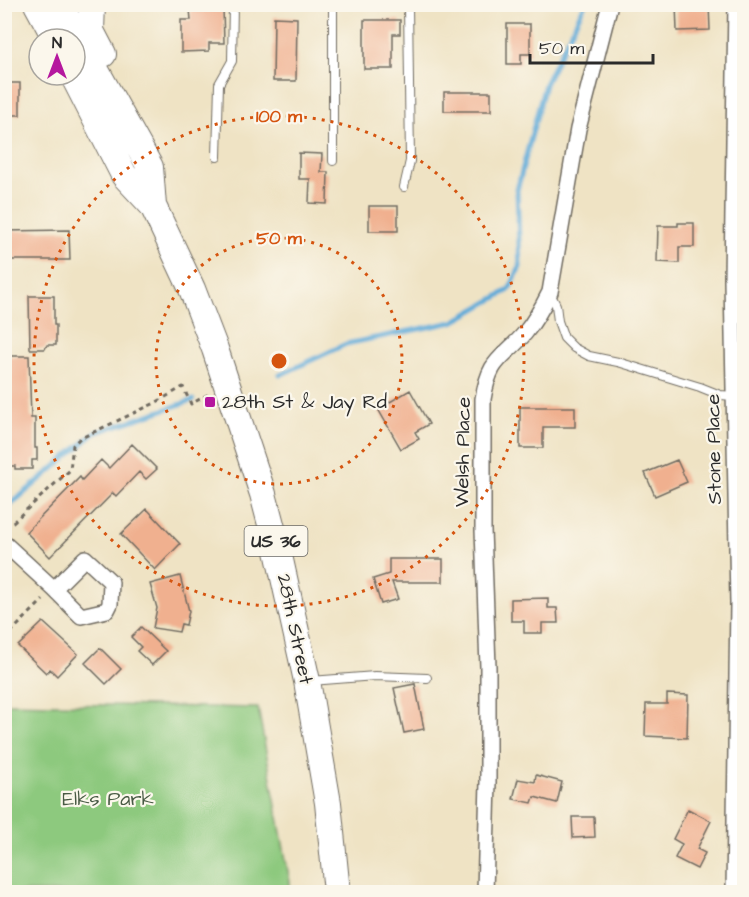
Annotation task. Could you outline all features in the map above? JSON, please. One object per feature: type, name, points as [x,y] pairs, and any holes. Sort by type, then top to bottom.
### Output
[{"type":"highway","points":[[37,4],[49,27]]},
{"type":"highway","name":"28th Street","points":[[59,4],[150,167],[153,206]]},
{"type":"highway","points":[[92,4],[91,31],[142,132],[150,167]]},
{"type":"highway","name":"28th Street","points":[[79,87],[124,175],[153,206],[192,289],[227,384],[263,494],[307,681],[328,803],[337,892]]},
{"type":"street","name":"Welsh Place","points":[[485,892],[488,716],[483,530],[483,399],[486,379],[494,362],[525,333],[550,292],[578,129],[610,4]]},
{"type":"street","name":"Stone Place","points":[[734,892],[738,603],[732,280],[736,4]]},
{"type":"street","points":[[4,543],[54,589]]},
{"type":"lane","points":[[217,157],[219,84],[232,61],[233,4]]},
{"type":"lane","points":[[333,4],[333,161]]},
{"type":"lane","points":[[404,187],[410,161],[408,4]]},
{"type":"lane","points":[[550,292],[556,304],[558,321],[564,338],[574,348],[589,356],[618,362],[720,395],[734,396]]},
{"type":"lane","points":[[307,681],[375,676],[427,678]]},
{"type":"path","points":[[4,525],[13,522],[70,470],[73,446],[79,439],[183,387],[191,404],[227,384]]},
{"type":"path","points":[[4,639],[54,589]]},
{"type":"green space","name":"Elks Park","points":[[5,703],[258,708],[290,892],[5,892]]},
{"type":"building","points":[[676,4],[709,4],[710,30],[677,31]]},
{"type":"building","points":[[223,8],[224,43],[209,43],[209,51],[181,52],[181,20],[191,20],[190,9]]},
{"type":"building","points":[[274,17],[297,18],[296,81],[273,81]]},
{"type":"building","points":[[364,20],[400,20],[400,34],[393,34],[393,69],[364,69]]},
{"type":"building","points":[[507,24],[530,24],[530,54],[521,54],[521,64],[507,64]]},
{"type":"building","points":[[4,83],[20,83],[20,115],[4,115]]},
{"type":"building","points":[[444,92],[491,92],[491,111],[444,111]]},
{"type":"building","points":[[299,153],[322,154],[321,172],[328,172],[327,204],[309,203],[310,179],[299,179]]},
{"type":"building","points":[[369,206],[398,206],[398,231],[369,231]]},
{"type":"building","points":[[678,223],[694,223],[694,247],[679,247],[679,263],[657,262],[658,226],[678,226]]},
{"type":"building","points":[[69,230],[70,260],[4,260],[4,231]]},
{"type":"building","points":[[29,296],[54,296],[56,345],[47,345],[45,349],[30,349]]},
{"type":"building","points":[[5,356],[29,356],[31,418],[35,418],[35,448],[37,448],[37,460],[32,460],[32,469],[15,469],[15,466],[7,466],[7,457],[4,458]]},
{"type":"building","points":[[410,390],[429,424],[415,432],[419,439],[401,449],[378,409]]},
{"type":"building","points":[[520,407],[575,407],[575,427],[543,427],[543,448],[520,448]]},
{"type":"building","points":[[132,444],[157,469],[146,479],[139,472],[116,496],[113,493],[50,557],[26,532],[80,477],[82,480],[101,460],[109,468]]},
{"type":"building","points":[[677,460],[687,482],[655,496],[645,473]]},
{"type":"building","points":[[147,509],[180,544],[155,570],[121,534]]},
{"type":"building","points":[[389,559],[443,559],[443,582],[392,582],[398,599],[381,604],[373,579],[389,574]]},
{"type":"building","points":[[180,576],[189,611],[186,625],[181,624],[179,632],[153,628],[157,608],[150,584]]},
{"type":"building","points":[[548,598],[548,608],[557,608],[558,623],[542,623],[542,633],[524,633],[524,621],[511,621],[511,599]]},
{"type":"building","points":[[43,622],[78,654],[57,676],[50,669],[46,673],[18,646]]},
{"type":"building","points":[[141,627],[166,651],[152,665],[137,651],[141,647],[131,637]]},
{"type":"building","points":[[100,648],[121,669],[106,684],[85,663]]},
{"type":"building","points":[[415,684],[424,729],[404,733],[394,688]]},
{"type":"building","points":[[667,694],[688,695],[687,738],[645,736],[646,704],[667,704]]},
{"type":"building","points":[[536,775],[562,782],[557,803],[534,797],[532,803],[513,799],[518,779],[535,782]]},
{"type":"building","points":[[688,809],[711,821],[697,849],[705,853],[697,869],[675,858],[682,844],[673,839]]},
{"type":"building","points":[[572,817],[594,817],[595,837],[573,838]]},
{"type":"waterway","points":[[280,375],[346,344],[453,322],[509,290],[520,267],[517,190],[545,84],[585,4]]},
{"type":"waterway","points":[[4,510],[95,433],[193,400]]},
{"type":"place","name":"28th St & Jay Rd","points":[[210,402]]}]
